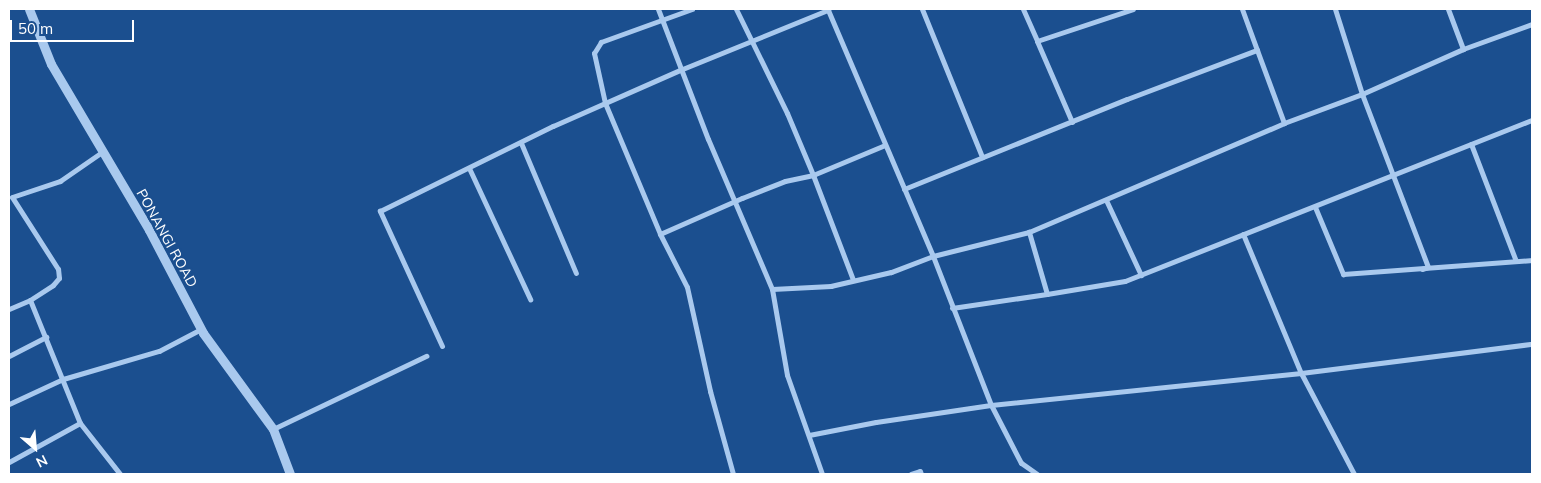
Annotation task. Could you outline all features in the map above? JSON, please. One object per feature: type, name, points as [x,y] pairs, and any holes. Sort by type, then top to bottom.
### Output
[{"type":"street","name":"PONANGI ROAD","points":[[29,9],[51,64],[149,230],[201,329],[273,429],[290,474]]},
{"type":"street","points":[[658,9],[680,70],[772,289],[787,375],[822,474]]},
{"type":"street","points":[[692,9],[601,42],[596,46],[594,53],[605,103],[660,234],[687,287],[710,391],[733,474]]},
{"type":"street","points":[[736,9],[814,174],[853,280]]},
{"type":"street","points":[[442,346],[380,211],[605,103],[829,9],[933,256],[991,405],[1021,463],[1037,474]]},
{"type":"street","points":[[922,9],[982,157]]},
{"type":"street","points":[[1023,9],[1072,122]]},
{"type":"street","points":[[1037,41],[1133,9]]},
{"type":"street","points":[[1242,9],[1284,123]]},
{"type":"street","points":[[1335,9],[1362,94],[1428,267],[1422,269]]},
{"type":"street","points":[[1448,9],[1463,49]]},
{"type":"street","points":[[772,289],[831,286],[891,272],[933,256],[1029,232],[1284,123],[1362,94],[1463,49],[1532,24]]},
{"type":"street","points":[[904,189],[1257,50]]},
{"type":"street","points":[[952,308],[1125,281],[1532,120]]},
{"type":"street","points":[[520,143],[576,273]]},
{"type":"street","points":[[1471,144],[1516,261]]},
{"type":"street","points":[[660,234],[785,181],[814,174],[885,145]]},
{"type":"street","points":[[12,197],[60,181],[102,152]]},
{"type":"street","points":[[469,168],[530,299]]},
{"type":"street","points":[[9,191],[58,269],[59,278],[53,285],[30,300],[9,309]]},
{"type":"street","points":[[1106,200],[1141,275]]},
{"type":"street","points":[[1315,206],[1343,274],[1532,260]]},
{"type":"street","points":[[1029,232],[1047,294]]},
{"type":"street","points":[[1243,234],[1301,373],[1354,474]]},
{"type":"street","points":[[30,300],[80,423],[120,474]]},
{"type":"street","points":[[9,404],[62,379],[160,351],[201,329]]},
{"type":"street","points":[[9,356],[46,337]]},
{"type":"street","points":[[809,435],[876,422],[991,405],[1301,373],[1532,344]]},
{"type":"street","points":[[273,429],[426,356]]},
{"type":"street","points":[[9,462],[80,423]]},
{"type":"street","points":[[911,474],[920,471],[921,474]]}]
